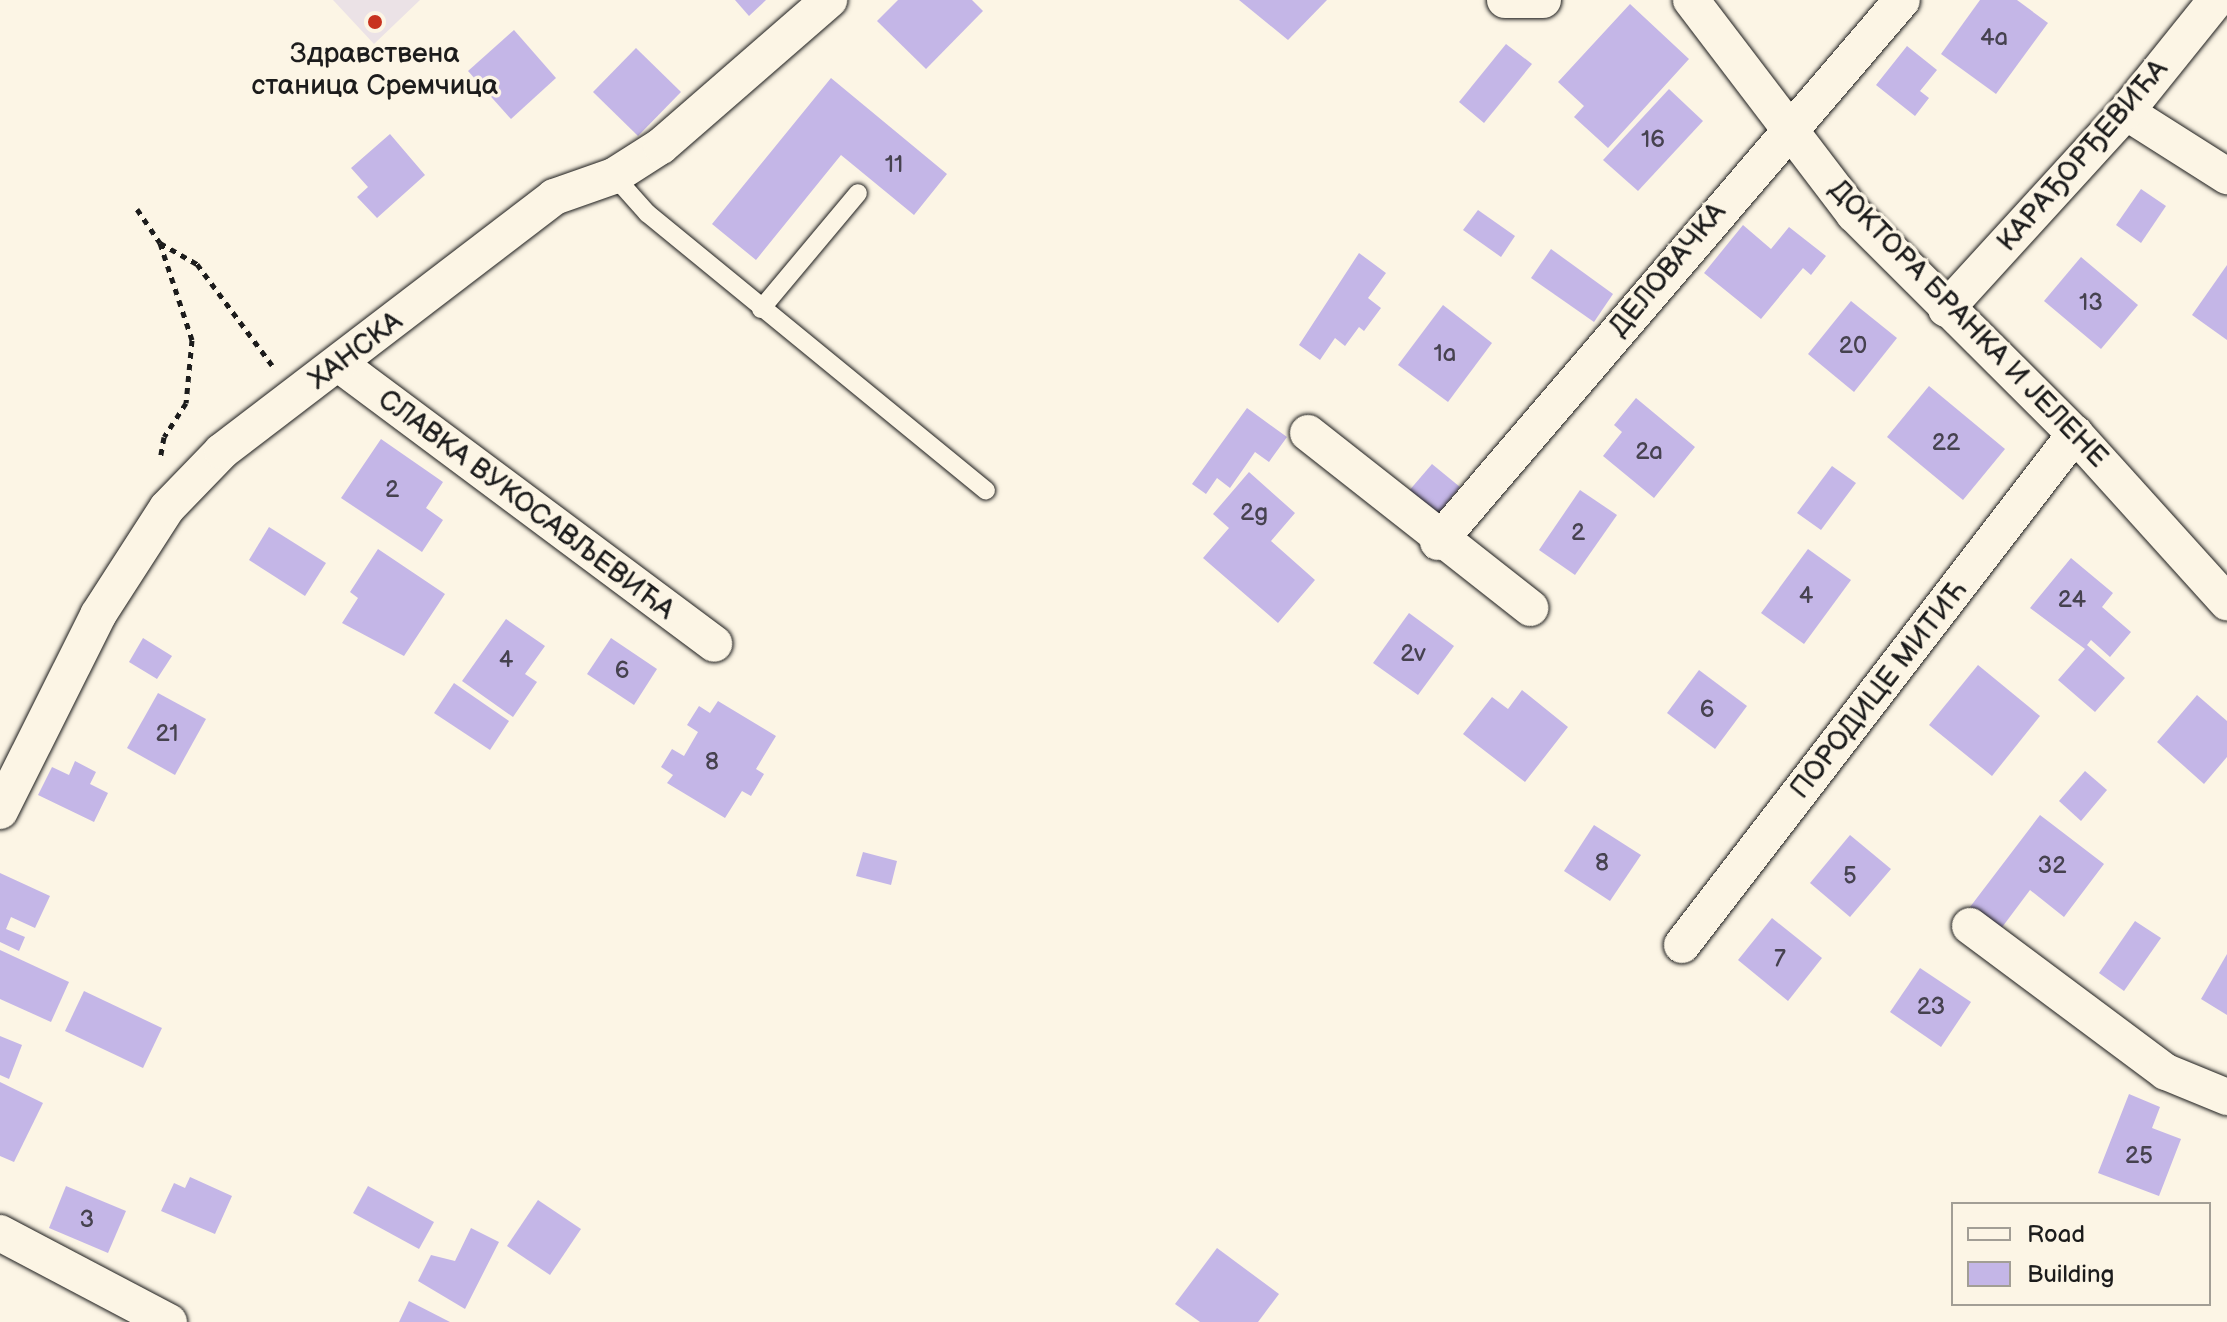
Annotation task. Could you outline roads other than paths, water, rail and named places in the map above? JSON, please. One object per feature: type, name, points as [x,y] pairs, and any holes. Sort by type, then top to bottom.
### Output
[{"type":"street","name":"ХАНСКА","points":[[0,811],[98,615],[167,508],[222,451],[554,197],[614,176],[661,146],[829,0]]},
{"type":"street","points":[[1505,0],[1543,0]]},
{"type":"street","name":"ДОКТОРА БРАНКА И ЈЕЛЕНЕ","points":[[1691,0],[1854,214],[1946,309],[2075,434],[2227,602]]},
{"type":"street","name":"ДЕЛОВАЧКА","points":[[1438,542],[1789,126],[1902,0]]},
{"type":"street","name":"КАРАЂОРЂЕВИЋА","points":[[1946,309],[2126,112],[2216,0]]},
{"type":"street","points":[[2126,112],[2227,176]]},
{"type":"street","name":"СЛАВКА ВУКОСАВЉЕВИЋА","points":[[339,364],[714,644]]},
{"type":"street","points":[[1308,433],[1438,542],[1530,608]]},
{"type":"street","name":"ПОРОДИЦЕ МИТИЋ","points":[[1682,945],[2075,434]]},
{"type":"street","points":[[1970,926],[2166,1072],[2227,1097]]},
{"type":"street","points":[[0,1233],[169,1322]]},
{"type":"lane","points":[[614,176],[761,309],[986,490]]},
{"type":"lane","points":[[761,309],[858,193]]},
{"type":"place","name":"Здравствена станица Сремчица","points":[[375,22]]}]
